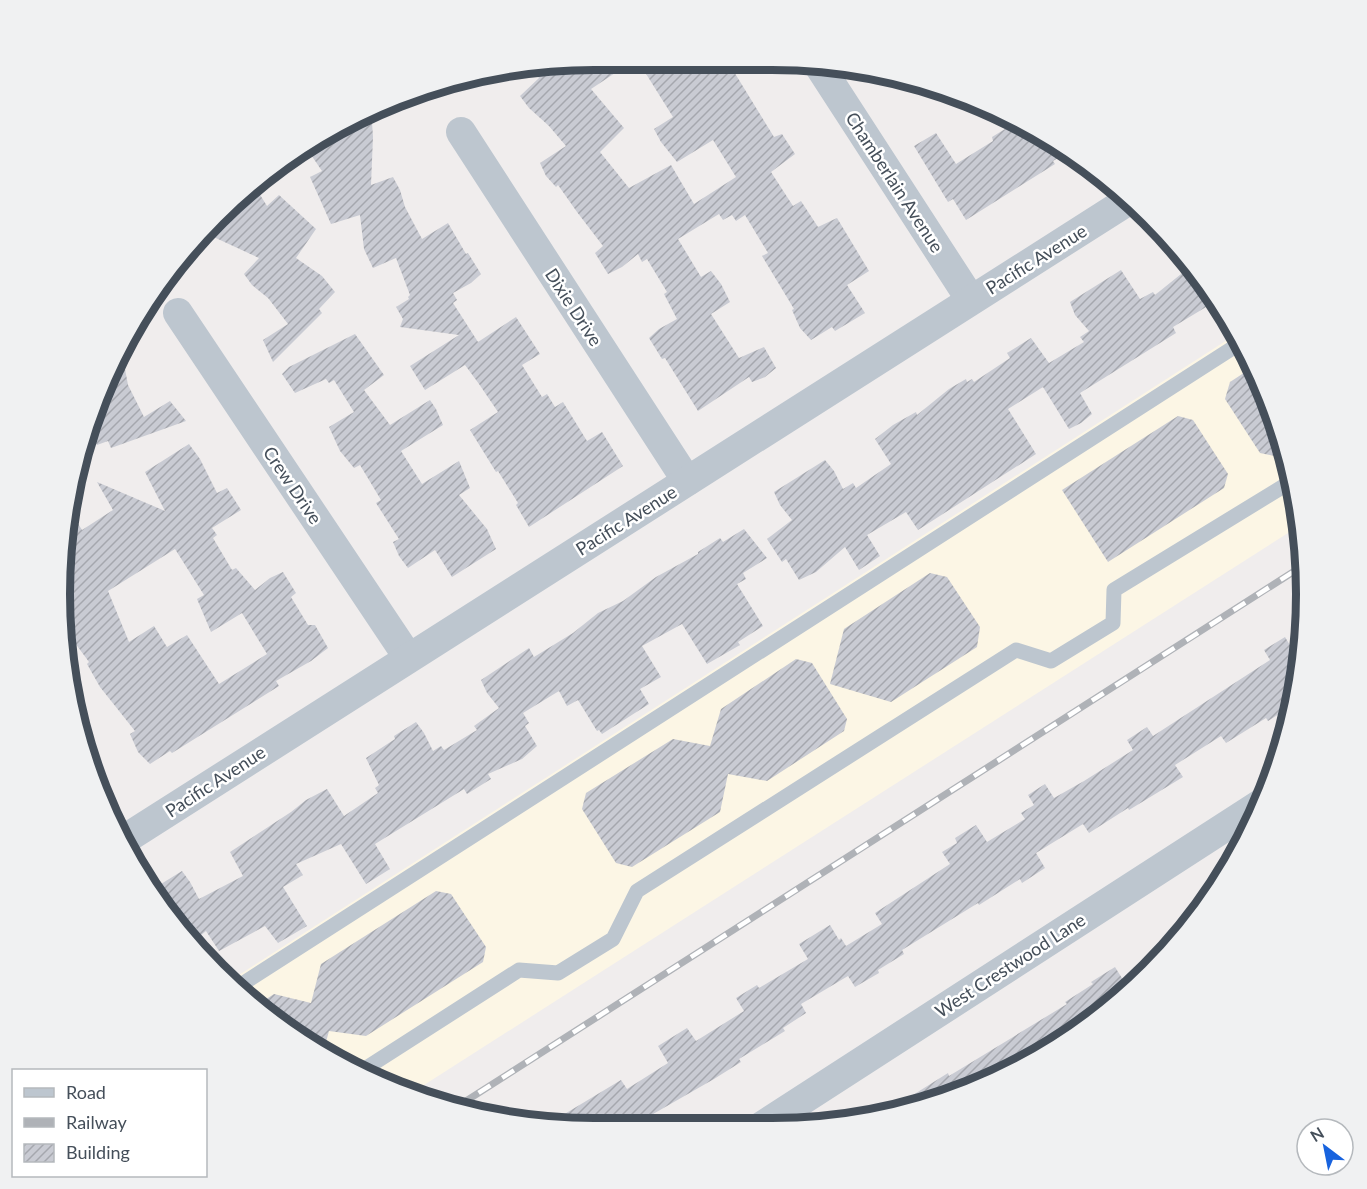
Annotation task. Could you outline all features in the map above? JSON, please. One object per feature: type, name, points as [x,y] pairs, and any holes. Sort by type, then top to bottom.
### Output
[{"type":"street","name":"Chamberlain Avenue","points":[[824,74],[972,300]]},
{"type":"street","name":"Dixie Drive","points":[[461,132],[687,481]]},
{"type":"street","name":"Pacific Avenue","points":[[130,836],[1122,205]]},
{"type":"street","name":"Crew Drive","points":[[178,313],[408,657]]},
{"type":"street","name":"West Crestwood Lane","points":[[775,1118],[1249,811]]},
{"type":"lane","points":[[244,983],[1234,347]]},
{"type":"lane","points":[[368,1067],[519,970],[558,973],[613,939],[637,891],[1016,650],[1051,661],[1113,623],[1114,590],[1285,486]]},
{"type":"shaded area","points":[[1229,339],[1257,394],[1269,426],[1279,459],[1292,530],[419,1088],[394,1079],[332,1048],[276,1010],[237,977]]},
{"type":"building","points":[[620,70],[591,89],[624,128],[600,152],[629,188],[671,165],[694,204],[736,177],[713,140],[677,162],[654,129],[673,117],[644,70],[733,70],[774,137],[782,134],[795,154],[771,172],[793,206],[801,201],[818,227],[837,218],[869,271],[847,285],[865,313],[835,331],[832,327],[811,340],[800,328],[792,310],[794,309],[762,256],[768,253],[745,215],[736,221],[732,215],[723,220],[719,214],[678,239],[701,277],[711,271],[721,284],[730,302],[711,314],[739,358],[764,347],[776,368],[765,377],[752,382],[749,377],[698,411],[665,358],[662,359],[649,338],[659,329],[677,319],[664,294],[667,292],[647,259],[642,262],[638,254],[622,267],[608,274],[595,253],[603,246],[558,185],[556,187],[546,176],[540,163],[566,146],[520,96],[539,78],[536,74]]},
{"type":"building","points":[[372,122],[373,137],[371,185],[393,177],[405,207],[422,239],[448,223],[481,274],[471,283],[453,293],[457,300],[453,303],[478,342],[516,317],[540,354],[522,365],[542,397],[547,394],[555,407],[563,402],[587,441],[602,432],[623,466],[529,527],[516,505],[518,503],[470,430],[498,412],[465,365],[425,390],[410,366],[459,335],[400,327],[403,319],[396,307],[409,299],[410,295],[396,258],[373,268],[364,249],[360,215],[331,224],[310,177],[322,171],[311,154]]},
{"type":"building","points":[[1008,127],[1060,157],[1053,161],[1055,164],[966,220],[953,199],[948,202],[914,146],[936,133],[956,164],[993,141],[992,137]]},
{"type":"building","points":[[259,193],[267,206],[279,195],[316,229],[296,258],[322,276],[335,292],[319,309],[322,313],[273,362],[263,340],[288,324],[268,298],[252,285],[244,274],[259,258],[213,236]]},
{"type":"building","points":[[1121,270],[1140,299],[1153,292],[1155,295],[1184,271],[1209,305],[1173,327],[1176,333],[1080,393],[1092,414],[1081,423],[1069,429],[1043,387],[1008,409],[1036,454],[918,530],[906,512],[867,535],[880,556],[859,570],[845,547],[816,572],[799,580],[786,559],[782,562],[767,539],[792,520],[780,505],[774,492],[825,460],[834,471],[843,489],[853,483],[856,488],[891,464],[875,439],[893,425],[916,412],[917,415],[949,389],[966,379],[967,382],[972,379],[974,382],[1010,358],[1007,353],[1031,338],[1049,363],[1084,342],[1080,337],[1089,331],[1075,315],[1070,302]]},
{"type":"building","points":[[355,334],[384,375],[364,390],[390,425],[430,400],[436,409],[443,425],[401,451],[422,484],[459,461],[470,488],[459,495],[487,529],[496,549],[452,577],[435,550],[408,568],[399,556],[393,542],[399,539],[376,503],[381,500],[360,465],[354,468],[340,451],[329,427],[354,412],[334,380],[329,383],[326,379],[295,393],[282,374],[289,367]]},
{"type":"building","points":[[124,365],[128,385],[144,417],[170,401],[186,421],[111,448],[108,441],[97,445],[94,439]]},
{"type":"building","points":[[1246,371],[1257,394],[1278,454],[1260,453],[1225,399],[1230,382]]},
{"type":"building","points":[[1178,416],[1193,420],[1228,474],[1224,488],[1108,562],[1062,490]]},
{"type":"building","points":[[189,444],[200,459],[217,493],[227,488],[241,510],[212,528],[217,535],[213,538],[232,570],[236,568],[255,590],[270,578],[283,572],[296,593],[291,597],[308,625],[315,625],[328,648],[311,661],[276,681],[279,686],[172,753],[170,751],[150,764],[138,752],[130,734],[135,731],[100,687],[87,664],[89,662],[73,640],[70,594],[72,560],[76,520],[82,530],[113,510],[97,482],[165,511],[145,472]],"holes":[[[175,549],[204,595],[197,599],[211,632],[242,613],[267,654],[219,684],[187,635],[167,647],[154,626],[129,642],[108,591]]]},
{"type":"building","points":[[744,529],[767,558],[743,573],[746,579],[737,584],[763,626],[738,642],[740,645],[707,664],[682,624],[642,646],[661,677],[640,689],[649,704],[602,734],[599,730],[597,731],[578,700],[567,706],[559,691],[523,713],[529,723],[525,726],[537,746],[522,759],[488,774],[491,779],[467,794],[464,789],[375,844],[390,869],[366,884],[341,844],[296,864],[303,875],[283,887],[307,926],[278,943],[265,926],[219,951],[206,931],[201,935],[196,928],[193,930],[171,902],[161,884],[182,871],[199,899],[243,876],[230,852],[306,800],[327,789],[344,816],[378,793],[375,788],[379,785],[366,758],[416,722],[433,751],[441,746],[444,750],[477,730],[474,726],[499,708],[487,693],[481,680],[529,648],[534,657],[573,633],[598,613],[623,601],[656,577],[698,554],[720,538],[723,542]]},
{"type":"building","points":[[930,573],[947,577],[980,627],[977,647],[891,702],[830,684],[844,629]]},
{"type":"building","points":[[1285,637],[1293,651],[1283,711],[1268,721],[1266,718],[1226,743],[1221,736],[1175,765],[1183,777],[1089,833],[1083,824],[1036,853],[1045,868],[1022,883],[1020,879],[979,905],[978,903],[902,950],[904,954],[855,987],[848,976],[801,1004],[806,1013],[783,1028],[785,1031],[739,1059],[741,1062],[714,1079],[646,1118],[560,1117],[621,1080],[627,1089],[668,1063],[658,1046],[687,1028],[696,1041],[744,1011],[736,998],[757,985],[759,988],[808,959],[799,944],[830,925],[839,940],[841,938],[846,946],[882,924],[875,913],[950,864],[942,852],[957,843],[955,838],[976,825],[987,842],[1025,819],[1021,813],[1034,805],[1028,795],[1045,784],[1054,798],[1084,781],[1133,750],[1127,740],[1147,727],[1153,736],[1270,660],[1264,650]]},
{"type":"building","points":[[796,659],[812,663],[847,719],[844,731],[767,781],[728,774],[720,812],[632,867],[616,863],[582,809],[586,793],[673,739],[710,746],[721,709]]},
{"type":"building","points":[[436,891],[451,894],[486,947],[483,962],[366,1036],[329,1031],[325,1044],[264,1000],[274,994],[311,1003],[321,964]]},
{"type":"building","points":[[1115,967],[1124,982],[1064,1030],[1034,1048],[973,1079],[901,1102],[1067,1004],[1065,1002],[1093,984],[1091,982]]},
{"type":"railway","points":[[464,1102],[1295,571]]}]
